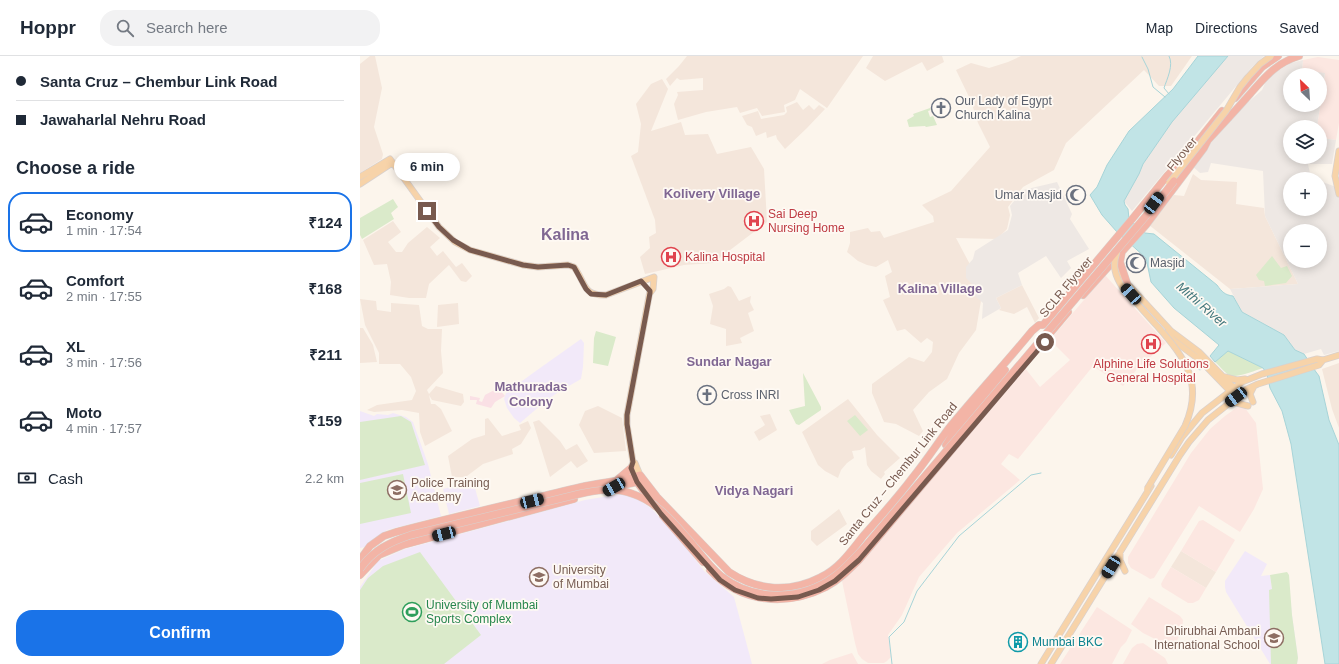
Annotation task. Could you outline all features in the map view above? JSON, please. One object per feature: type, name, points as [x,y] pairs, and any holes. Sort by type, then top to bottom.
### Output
[{"type":"highway","name":"Santa Cruz – Chembur Link Road","points":[[639,479],[729,572],[740,579],[767,588],[783,588],[823,577],[840,564],[914,477],[949,428],[1032,331],[1039,325],[1042,325],[1167,176],[1187,155],[1223,110],[1246,76],[1268,56]]},
{"type":"highway","points":[[1230,115],[1262,67],[1278,56]]},
{"type":"highway","points":[[1223,110],[1266,71],[1288,56]]},
{"type":"highway","name":"Santa Cruz – Chembur Link Road","points":[[639,479],[661,514],[720,580],[735,590],[758,598],[782,599],[808,594],[826,587],[853,567],[859,560],[1072,308],[1157,211],[1204,148],[1208,140],[1230,115],[1268,73],[1286,61],[1299,56]]},
{"type":"highway","name":"Flyover","points":[[1172,179],[1208,140]]},
{"type":"highway","name":"Flyover","points":[[1172,179],[1187,155]]},
{"type":"highway","points":[[362,557],[376,546],[391,538],[410,531],[593,486],[608,485],[634,490],[659,503],[672,515],[723,573],[744,585],[773,592],[802,588],[818,582],[832,574],[860,546],[947,448],[1156,204],[1172,179]]},
{"type":"highway","points":[[1147,201],[1157,209]]},
{"type":"highway","points":[[1124,248],[1120,262],[1127,283]]},
{"type":"highway","points":[[360,569],[378,549],[392,541],[594,490],[608,489],[633,494],[645,499],[656,507],[669,518],[721,576],[743,589],[773,596],[797,593],[820,586],[834,577],[864,549],[947,448],[956,429],[1042,325]]},
{"type":"highway","points":[[853,567],[852,564],[938,466],[948,453],[947,448]]},
{"type":"highway","points":[[604,493],[615,484],[632,465]]},
{"type":"highway","points":[[615,484],[639,479]]},
{"type":"highway","points":[[362,557],[370,546],[384,536],[396,532],[482,510],[601,483],[635,487],[642,490],[650,498]]},
{"type":"highway","points":[[601,483],[604,493]]},
{"type":"highway","points":[[360,575],[380,555],[403,545],[586,495],[604,493],[625,494],[640,499],[652,506],[661,514]]},
{"type":"highway","points":[[482,510],[486,522]]},
{"type":"highway","points":[[805,583],[808,594]]},
{"type":"main road","points":[[1140,504],[1147,489],[1190,416],[1193,396],[1187,366],[1180,353],[1123,288],[1114,267],[1115,256],[1123,240],[1226,111],[1244,82],[1260,64],[1271,56]]},
{"type":"main road","points":[[1339,151],[1335,176],[1339,194]]},
{"type":"main road","points":[[360,177],[391,161]]},
{"type":"main road","points":[[360,184],[391,161]]},
{"type":"main road","points":[[391,161],[439,227],[455,242],[470,250],[523,265],[538,267],[568,265],[574,267],[586,289],[591,294],[606,295],[652,278],[627,415],[632,465],[639,479]]},
{"type":"main road","points":[[1101,256],[1127,283],[1173,340],[1201,358],[1232,390],[1239,395]]},
{"type":"main road","points":[[1110,265],[1115,276],[1141,302]]},
{"type":"main road","points":[[641,281],[650,292]]},
{"type":"main road","points":[[1051,664],[1189,442],[1208,420],[1228,403],[1254,386],[1339,355]]},
{"type":"main road","points":[[1041,664],[1182,437],[1202,414],[1242,382],[1250,378],[1320,361]]},
{"type":"main road","points":[[1222,379],[1237,380],[1250,378]]},
{"type":"main road","points":[[1218,401],[1224,392],[1222,379]]},
{"type":"main road","points":[[1228,403],[1250,404],[1250,394],[1254,386]]},
{"type":"main road","points":[[1120,552],[1120,560],[1125,571]]},
{"type":"shaded area","points":[[370,56],[375,56],[382,88],[374,127],[383,154],[382,159],[360,173],[360,64]]},
{"type":"shaded area","points":[[687,56],[863,56],[827,108],[800,89],[795,100],[784,105],[785,112],[762,116],[757,108],[740,113],[737,107],[706,112],[678,120],[674,104],[678,95],[677,92],[703,90],[703,78],[680,80],[677,78],[670,86],[666,79]]},
{"type":"shaded area","points":[[873,56],[942,56],[944,62],[927,71],[922,62],[885,81],[866,68]]},
{"type":"shaded area","points":[[1021,56],[1192,56],[1171,86],[1159,86],[1144,70],[1066,143],[1054,170],[1023,187],[1008,207],[1010,215],[1007,229],[997,239],[956,238],[983,289],[976,330],[959,353],[947,379],[929,392],[913,410],[923,431],[919,436],[896,424],[884,422],[872,393],[872,384],[909,357],[924,362],[932,352],[933,342],[927,338],[921,343],[905,329],[897,331],[883,300],[890,297],[885,276],[892,272],[888,260],[876,267],[858,261],[847,252],[850,243],[850,232],[868,228],[871,232],[880,231],[884,238],[934,222],[933,216],[922,205],[951,191],[990,147],[978,123],[971,101],[956,70],[971,63],[989,68]]},
{"type":"shaded area","points":[[1227,56],[1264,56],[1252,67],[1132,211],[1124,201],[1143,164],[1172,121]]},
{"type":"shaded area","points":[[1318,57],[1339,60],[1339,123],[1336,140],[1327,139],[1327,120],[1318,120],[1319,112],[1327,112],[1327,68],[1302,68],[1303,60]]},
{"type":"shaded area","points":[[1303,60],[1302,68],[1283,68],[1283,112],[1319,112],[1318,120],[1283,120],[1283,164],[1308,164],[1310,172],[1283,172],[1283,216],[1327,216],[1327,184],[1336,187],[1339,196],[1339,351],[1324,355],[1321,349],[1304,354],[1295,350],[1284,335],[1242,312],[1230,289],[1298,284],[1290,268],[1327,268],[1327,224],[1283,224],[1283,253],[1265,216],[1263,171],[1211,163],[1208,172],[1200,173],[1191,165],[1229,119],[1262,90],[1267,79],[1276,72],[1291,63]]},
{"type":"shaded area","points":[[662,79],[668,89],[651,131],[681,122],[685,135],[708,134],[717,154],[751,147],[764,169],[767,222],[713,263],[684,265],[645,274],[640,257],[650,248],[649,237],[656,233],[655,220],[631,156],[638,152],[641,124],[636,104],[651,84]]},
{"type":"shaded area","points":[[797,102],[803,110],[809,105],[814,110],[819,105],[825,109],[785,149],[777,139],[776,135],[767,138],[766,132],[756,136],[752,127],[747,125],[742,116],[758,111],[761,119],[784,115],[787,112],[786,107]]},
{"type":"shaded area","points":[[1327,139],[1336,140],[1332,164],[1327,164]]},
{"type":"shaded area","points":[[1193,174],[1201,180],[1237,182],[1236,204],[1264,208],[1265,216],[1283,253],[1283,268],[1290,268],[1298,284],[1230,289],[1149,225],[1174,195],[1184,196]]},
{"type":"shaded area","points":[[1057,182],[1072,214],[1070,219],[1089,249],[1067,261],[1071,268],[1061,278],[1046,256],[1018,273],[1022,285],[996,298],[1001,308],[982,319],[983,303],[975,296],[976,290],[966,278],[966,267],[973,259],[975,251],[1008,230],[1012,215],[1010,206],[1023,190]]},
{"type":"shaded area","points":[[393,221],[401,232],[388,242],[396,252],[402,252],[408,243],[427,227],[440,238],[430,247],[437,256],[443,251],[456,267],[462,263],[472,276],[466,282],[461,281],[449,265],[429,284],[426,298],[409,298],[390,295],[391,282],[387,264],[374,265],[363,240]]},
{"type":"shaded area","points":[[1105,275],[1166,343],[1138,368],[1123,386],[1093,366],[1018,459],[1009,454],[1001,464],[1020,480],[957,533],[919,577],[902,615],[888,635],[891,657],[884,663],[868,663],[858,654],[842,581],[894,523],[1025,368],[1040,387],[1070,360],[1050,340]]},
{"type":"shaded area","points":[[1022,285],[1039,318],[1035,323],[1027,307],[1014,314],[999,310],[1001,308],[996,298]]},
{"type":"shaded area","points":[[728,286],[731,287],[739,301],[751,296],[750,302],[754,310],[748,313],[754,331],[740,338],[742,343],[726,346],[726,329],[710,324],[713,306],[709,294],[724,289]]},
{"type":"shaded area","points":[[360,299],[376,301],[377,310],[391,312],[391,303],[419,305],[422,326],[428,329],[442,329],[441,351],[443,373],[427,390],[429,394],[436,386],[463,394],[464,402],[461,406],[432,400],[429,395],[431,404],[435,404],[441,409],[452,431],[425,446],[420,432],[419,413],[402,410],[374,412],[367,410],[377,405],[412,400],[416,391],[411,377],[400,364],[379,364],[379,353],[365,325]]},
{"type":"shaded area","points":[[458,303],[459,324],[437,327],[438,305]]},
{"type":"shaded area","points":[[360,328],[363,328],[373,345],[377,362],[360,363]]},
{"type":"shaded area","points":[[581,339],[584,343],[581,379],[548,399],[520,423],[514,418],[507,408],[504,399],[506,393]]},
{"type":"shaded area","points":[[1339,363],[1339,428],[1332,409],[1322,369]]},
{"type":"shaded area","points":[[498,388],[505,396],[495,402],[491,408],[476,404],[477,400],[470,400],[470,396],[480,398],[479,401],[482,402],[485,395]]},
{"type":"shaded area","points":[[848,399],[877,435],[900,458],[884,472],[885,474],[881,479],[871,471],[867,465],[865,447],[860,450],[852,451],[854,458],[841,470],[838,478],[825,471],[818,465],[802,432]]},
{"type":"shaded area","points":[[598,406],[622,418],[626,451],[594,453],[579,425],[585,411]]},
{"type":"shaded area","points":[[1239,406],[1245,408],[1256,423],[1263,489],[1254,509],[1240,532],[1199,506],[1154,578],[1150,579],[1131,568],[1128,563],[1128,557],[1191,453],[1210,429]]},
{"type":"shaded area","name":"Police Training Academy","points":[[360,411],[374,416],[377,414],[388,415],[393,413],[406,417],[413,422],[428,464],[441,516],[387,530],[365,547],[360,548]]},
{"type":"shaded area","points":[[770,414],[777,430],[759,441],[754,432],[765,425],[760,416]]},
{"type":"shaded area","points":[[488,418],[502,436],[521,430],[519,425],[528,421],[531,428],[521,444],[512,449],[513,454],[483,464],[467,476],[452,477],[448,456],[472,439],[485,435],[485,419]]},
{"type":"shaded area","points":[[539,420],[560,441],[566,450],[577,444],[588,461],[577,468],[571,461],[550,477],[533,422]]},
{"type":"shaded area","points":[[473,481],[480,506],[449,514],[443,489]]},
{"type":"shaded area","name":"University of Mumbai","points":[[621,494],[639,500],[652,509],[685,546],[704,571],[734,597],[752,664],[360,664],[360,587],[378,561],[405,549],[585,500]]},
{"type":"shaded area","points":[[839,509],[847,524],[817,546],[811,540],[811,531]]},
{"type":"shaded area","points":[[1203,520],[1235,540],[1216,572],[1181,551],[1199,521]]},
{"type":"shaded area","points":[[1181,551],[1216,572],[1206,588],[1171,567]]},
{"type":"shaded area","name":"Dhirubhai Ambani International School","points":[[1245,551],[1267,564],[1261,576],[1270,575],[1272,589],[1289,586],[1298,658],[1297,664],[1270,664],[1226,592],[1225,581]]},
{"type":"shaded area","points":[[1171,567],[1206,588],[1199,600],[1193,603],[1188,603],[1162,587],[1161,584]]},
{"type":"shaded area","points":[[1149,597],[1180,616],[1183,620],[1182,631],[1175,644],[1169,646],[1143,633],[1131,624]]},
{"type":"shaded area","points":[[1097,607],[1132,630],[1112,664],[1060,664]]},
{"type":"shaded area","points":[[1143,643],[1165,658],[1168,664],[1123,664],[1132,648],[1137,644]]},
{"type":"shaded area","points":[[852,653],[858,664],[822,664],[830,660]]},
{"type":"green space","points":[[930,108],[931,110],[928,111],[930,117],[933,116],[937,125],[926,127],[909,127],[907,120],[914,116],[913,114]]},
{"type":"green space","points":[[393,199],[398,207],[391,213],[394,219],[362,239],[360,235],[360,218]]},
{"type":"green space","points":[[1272,256],[1281,268],[1288,268],[1292,276],[1286,283],[1265,286],[1264,281],[1259,280],[1256,275]]},
{"type":"green space","points":[[596,331],[616,337],[608,366],[593,363],[594,338]]},
{"type":"green space","points":[[1228,351],[1263,368],[1232,376],[1225,372],[1215,362]]},
{"type":"green space","points":[[803,373],[821,407],[821,410],[799,425],[796,424],[789,410],[805,406]]},
{"type":"green space","points":[[855,415],[868,430],[860,436],[847,421]]},
{"type":"green space","points":[[401,416],[411,422],[425,465],[360,480],[360,422]]},
{"type":"green space","points":[[403,474],[411,513],[360,524],[360,483]]},
{"type":"green space","name":"University of Mumbai Sports Complex","points":[[420,552],[481,635],[444,664],[360,664],[360,590],[368,578],[383,566]]},
{"type":"green space","name":"Dhirubhai Ambani International School","points":[[1287,572],[1289,575],[1292,615],[1298,658],[1297,664],[1271,664],[1269,590],[1272,589],[1270,575]]},
{"type":"water","name":"Mithi River","points":[[1198,56],[1228,56],[1172,122],[1143,164],[1124,201],[1128,209],[1129,219],[1145,233],[1154,234],[1217,285],[1224,293],[1233,296],[1242,312],[1284,335],[1295,350],[1304,354],[1319,376],[1329,420],[1339,445],[1339,664],[1325,664],[1291,444],[1282,411],[1270,388],[1267,374],[1263,368],[1228,351],[1215,362],[1210,356],[1219,345],[1174,308],[1151,282],[1146,258],[1117,232],[1102,215],[1090,195],[1097,187],[1107,165],[1129,131],[1173,89]]},
{"type":"waterway","points":[[1169,56],[1171,64],[1164,88],[1169,94]]},
{"type":"waterway","points":[[1142,57],[1148,69],[1153,87],[1165,97]]},
{"type":"waterway","points":[[1187,362],[1200,370],[1204,367]]},
{"type":"waterway","points":[[892,664],[889,637],[904,622],[917,591],[959,536],[1031,475],[1041,473]]},
{"type":"place","name":"Our Lady of Egypt Church Kalina","points":[[941,108]]},
{"type":"place","name":"Umar Masjid","points":[[1076,195]]},
{"type":"place","name":"Sai Deep Nursing Home","points":[[754,221]]},
{"type":"place","name":"Kalina Hospital","points":[[671,257]]},
{"type":"place","name":"Masjid","points":[[1136,263]]},
{"type":"place","name":"Alphine Life Solutions General Hospital","points":[[1151,344]]},
{"type":"place","name":"Cross INRI","points":[[707,395]]},
{"type":"place","name":"Police Training Academy","points":[[397,490]]},
{"type":"place","name":"University of Mumbai","points":[[539,577]]},
{"type":"place","name":"University of Mumbai Sports Complex","points":[[412,612]]},
{"type":"place","name":"Dhirubhai Ambani International School","points":[[1274,638]]},
{"type":"place","name":"Mumbai BKC","points":[[1018,642]]},
{"type":"district","name":"Kolivery Village","points":[[712,193]]},
{"type":"district","name":"Kalina","points":[[565,234]]},
{"type":"district","name":"Kalina Village","points":[[940,288]]},
{"type":"district","name":"Sundar Nagar","points":[[729,361]]},
{"type":"district","name":"Mathuradas Colony","points":[[531,394]]},
{"type":"district","name":"Vidya Nagari","points":[[754,490]]},
{"type":"route","points":[[427,211],[439,227],[455,242],[470,250],[523,265],[538,267],[568,265],[574,267],[586,289],[591,294],[606,295],[641,281],[644,283],[650,293],[636,371],[627,409],[627,424],[633,462],[631,468],[637,482],[661,514],[687,545],[720,580],[735,590],[758,598],[782,599],[798,597],[826,587],[845,574],[859,560],[1045,342]]}]
